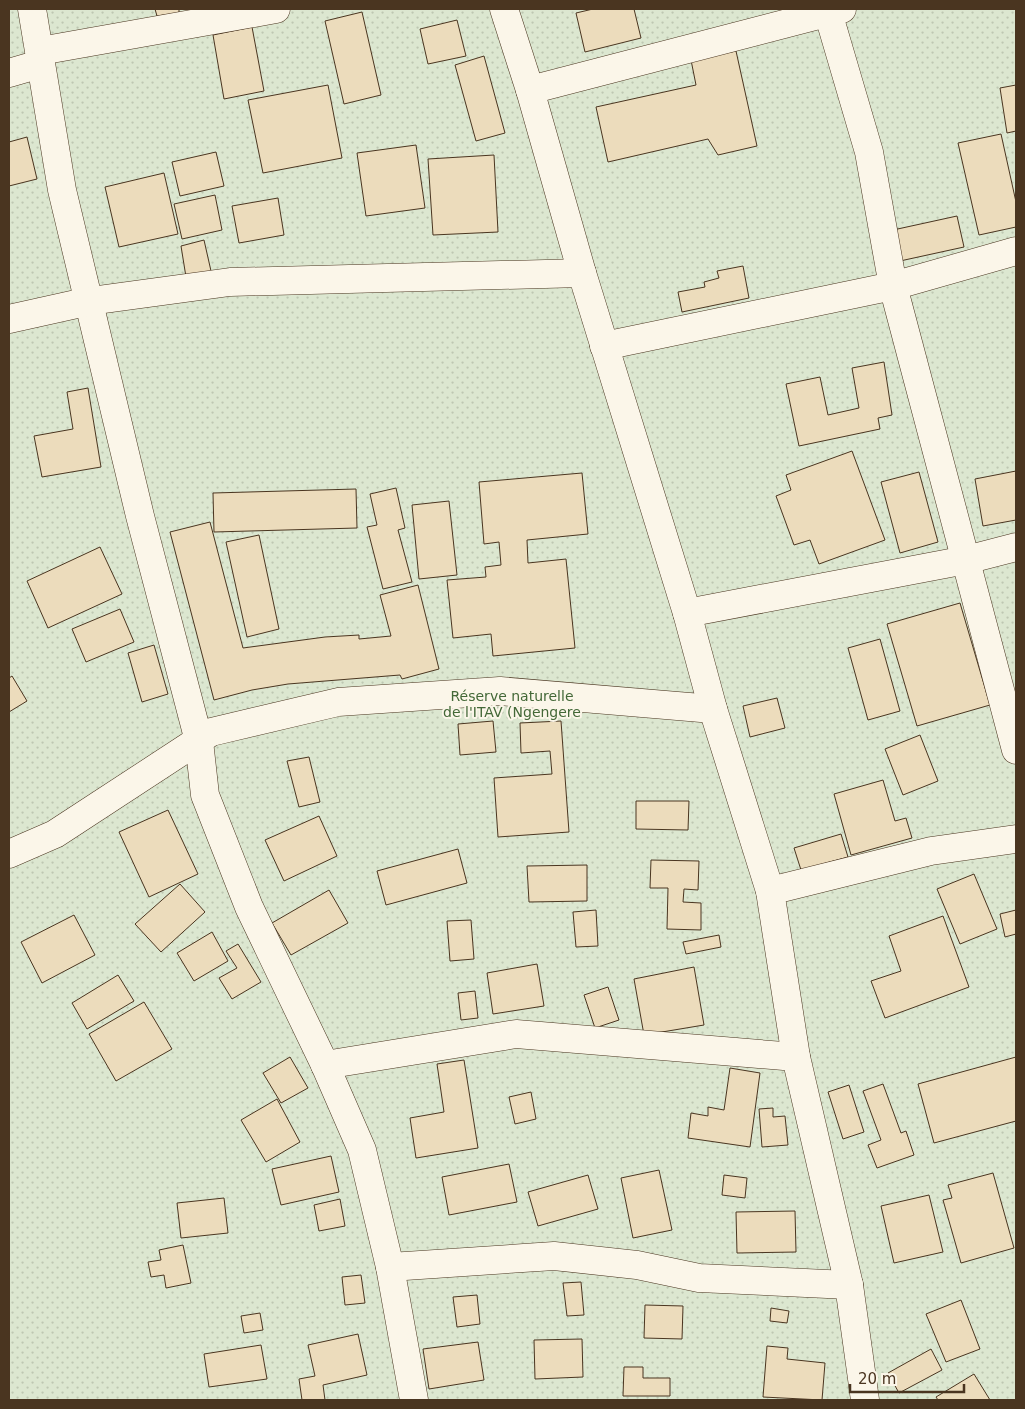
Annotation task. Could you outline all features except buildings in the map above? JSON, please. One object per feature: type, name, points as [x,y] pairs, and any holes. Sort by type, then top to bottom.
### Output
[{"type":"street","points":[[32,9],[62,190],[140,516],[199,741],[205,795],[249,907],[325,1065],[362,1150],[390,1267],[414,1400]]},
{"type":"street","points":[[9,73],[40,58],[276,9]]},
{"type":"street","points":[[504,9],[530,90],[604,346],[687,613],[713,709],[770,891],[796,1057],[849,1285],[865,1400]]},
{"type":"street","points":[[530,90],[832,10],[869,152],[893,286],[1016,750]]},
{"type":"street","points":[[604,346],[893,286],[1016,251]]},
{"type":"street","points":[[9,319],[90,301],[230,282],[582,273]]},
{"type":"street","points":[[687,613],[966,560],[1016,546]]},
{"type":"street","points":[[9,854],[55,834],[211,732],[338,702],[500,691],[713,709]]},
{"type":"street","points":[[770,891],[930,851],[1016,839]]},
{"type":"street","points":[[325,1065],[516,1034],[796,1057]]},
{"type":"street","points":[[390,1267],[554,1256],[637,1265],[699,1278],[849,1285]]},
{"type":"green space","name":"Réserve naturelle de l'ITAV (Ngengere","points":[[9,9],[1016,9],[1016,1400],[9,1400]]}]
